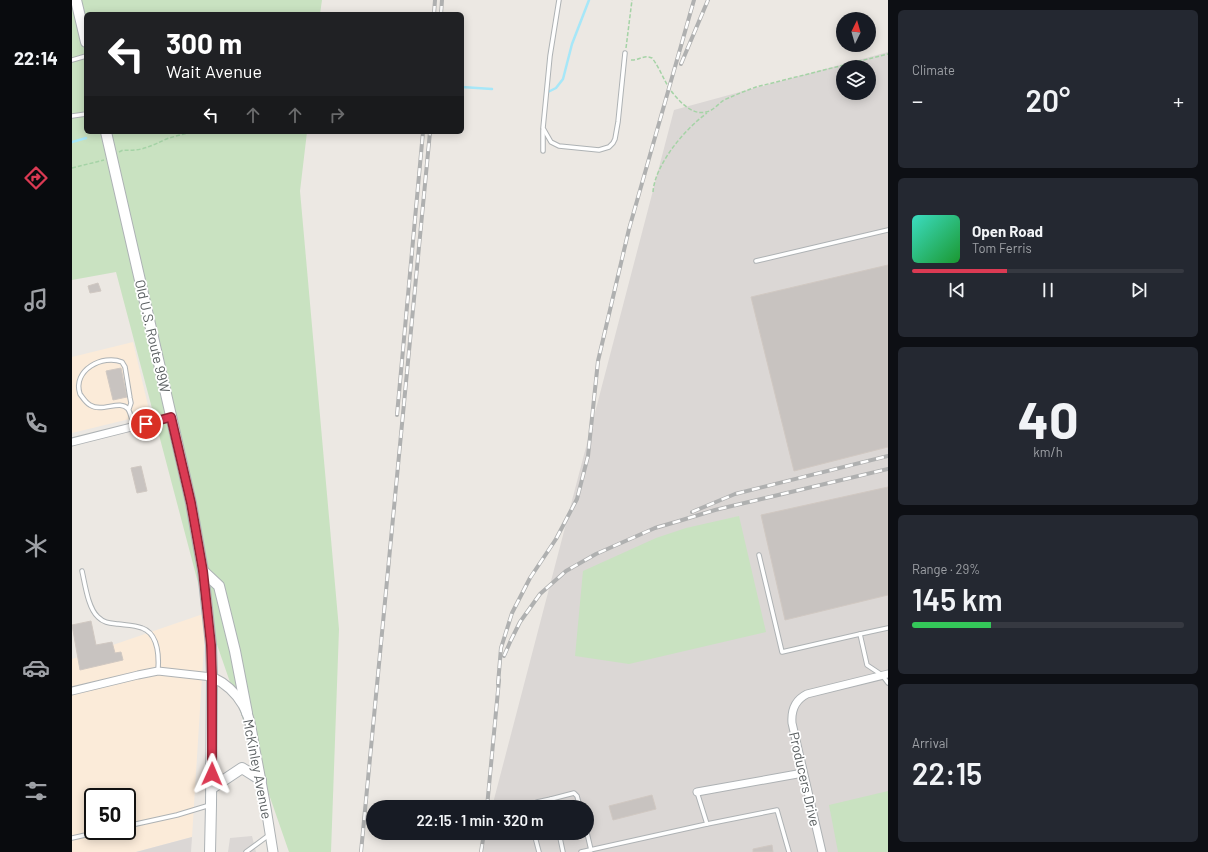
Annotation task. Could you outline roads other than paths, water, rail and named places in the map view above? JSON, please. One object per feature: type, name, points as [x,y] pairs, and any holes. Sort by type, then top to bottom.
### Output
[{"type":"main road","points":[[76,0],[84,34]]},
{"type":"main road","name":"Old U.S. Route 99W","points":[[106,134],[191,503],[203,571],[211,645],[212,677],[212,805],[210,852]]},
{"type":"main road","points":[[203,571],[218,586],[235,651],[247,713]]},
{"type":"main road","points":[[212,788],[242,768],[261,780]]},
{"type":"street","points":[[72,442],[171,417]]},
{"type":"street","points":[[72,691],[158,671],[212,677]]},
{"type":"street","name":"Producers Drive","points":[[822,852],[792,723],[794,706],[799,698],[807,694],[885,675]]},
{"type":"street","name":"McKinley Avenue","points":[[212,677],[223,682],[230,689],[244,706],[247,713],[261,780],[273,852]]},
{"type":"street","points":[[697,792],[803,773]]},
{"type":"lane","points":[[543,151],[543,128],[550,56],[559,0]]},
{"type":"lane","points":[[543,128],[550,142],[556,146],[599,150],[609,147],[615,139],[625,53]]},
{"type":"lane","points":[[72,60],[84,57]]},
{"type":"lane","points":[[72,116],[84,114]]},
{"type":"lane","points":[[756,261],[888,230]]},
{"type":"lane","points":[[128,409],[131,403],[125,367],[122,362],[109,360],[94,364],[85,369],[79,375],[77,383],[82,397],[92,406],[98,408],[118,405],[124,406],[128,409],[134,427]]},
{"type":"lane","points":[[759,555],[782,652],[888,628]]},
{"type":"lane","points":[[82,571],[91,607],[99,618],[105,623],[142,627],[148,630],[153,636],[158,650],[158,671]]},
{"type":"lane","points":[[860,634],[867,665],[885,675],[888,683]]},
{"type":"lane","points":[[697,792],[707,824]]},
{"type":"lane","points":[[546,800],[574,793],[578,800]]},
{"type":"lane","points":[[136,824],[177,815],[212,805]]},
{"type":"lane","points":[[581,852],[777,810],[789,852]]},
{"type":"lane","points":[[72,838],[84,835]]},
{"type":"lane","points":[[246,852],[270,835]]},
{"type":"lane","points":[[536,840],[539,852]]},
{"type":"lane","points":[[560,840],[563,852]]},
{"type":"lane","points":[[588,840],[591,850]]},
{"type":"waterway","points":[[548,92],[556,88],[563,79],[572,44],[589,0]]},
{"type":"waterway","points":[[464,87],[492,89]]},
{"type":"waterway","points":[[72,142],[86,138]]},
{"type":"railway","points":[[434,12],[435,0]]},
{"type":"railway","points":[[441,12],[442,0]]},
{"type":"railway","points":[[498,684],[501,648],[512,613],[530,578],[556,539],[577,499],[588,456],[598,361],[629,229],[694,0]]},
{"type":"railway","points":[[681,64],[708,0]]},
{"type":"railway","points":[[397,415],[423,134]]},
{"type":"railway","points":[[361,852],[430,134]]},
{"type":"railway","points":[[692,512],[735,494],[888,456]]},
{"type":"railway","points":[[504,656],[520,622],[540,594],[566,571],[596,554],[655,528],[715,510],[888,469]]},
{"type":"railway","points":[[488,800],[499,680]]},
{"type":"railway","points":[[481,852],[483,840]]}]
